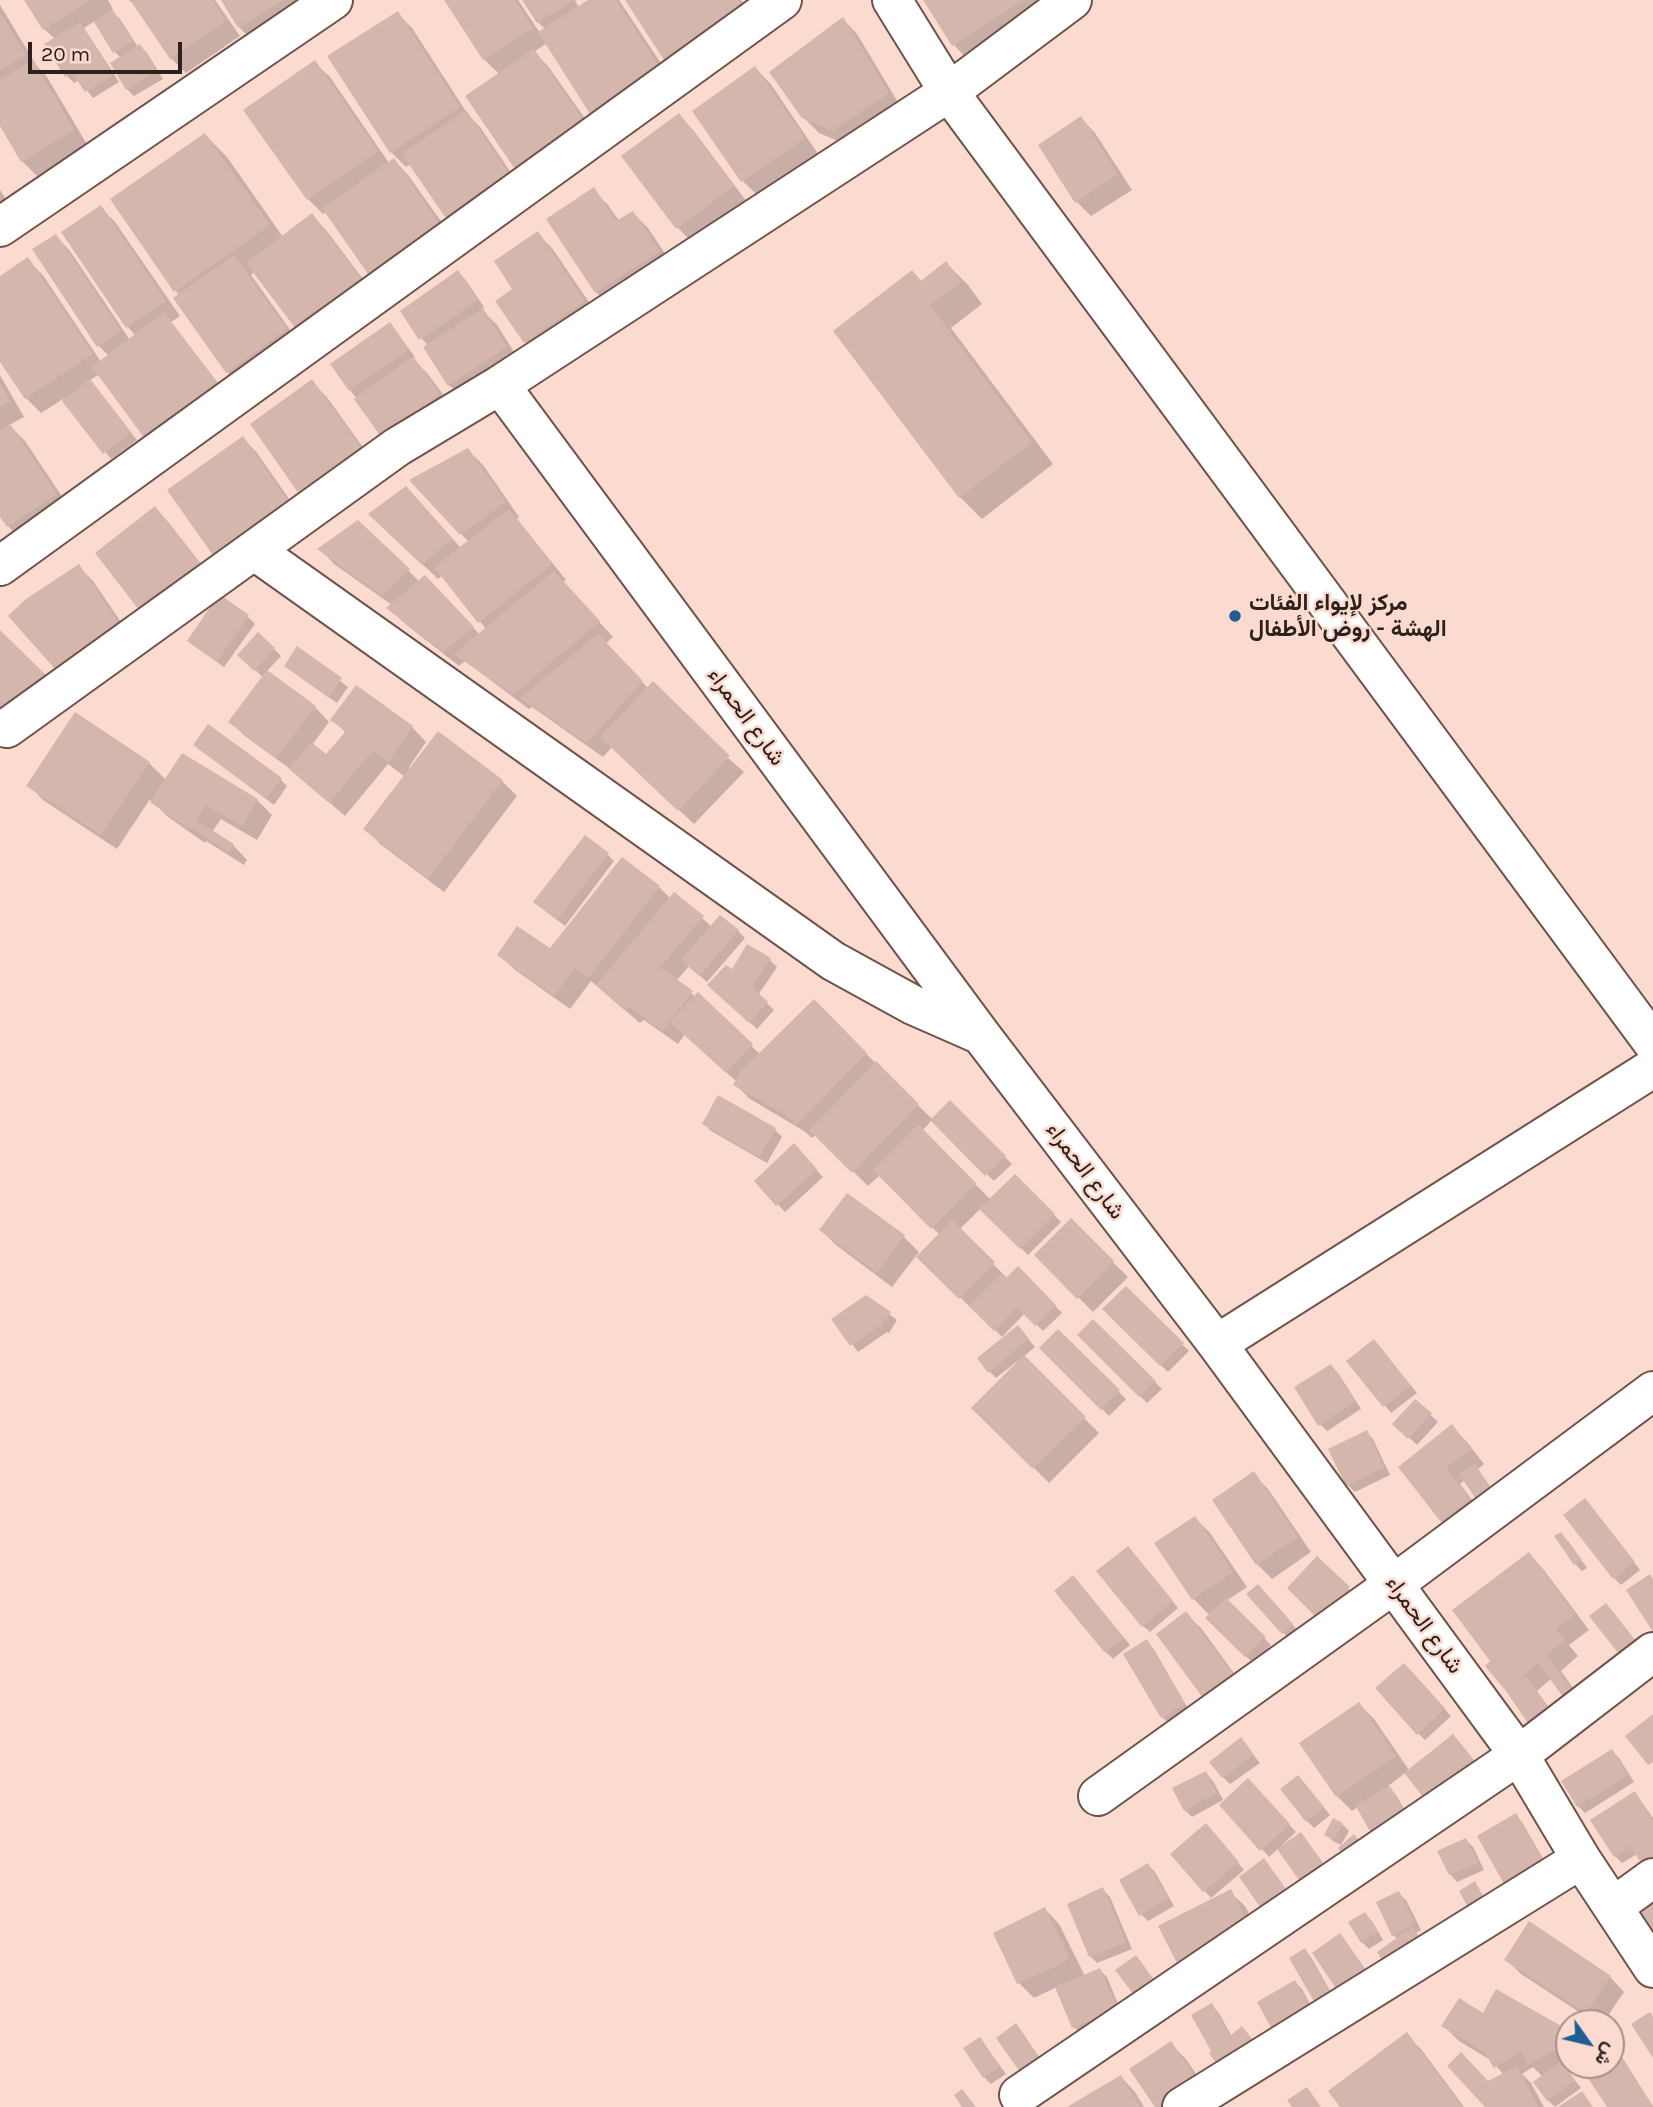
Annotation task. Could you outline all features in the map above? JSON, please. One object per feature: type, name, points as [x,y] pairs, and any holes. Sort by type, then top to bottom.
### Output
[{"type":"street","points":[[0,227],[333,0]]},
{"type":"street","points":[[0,566],[782,0]]},
{"type":"street","points":[[892,0],[949,92],[1653,1043]]},
{"type":"street","points":[[7,728],[397,447],[500,385],[949,92],[1072,0]]},
{"type":"street","name":"شارع الحمراء","points":[[500,385],[981,1035],[1217,1344],[1519,1755],[1581,1859],[1653,1968]]},
{"type":"street","points":[[255,551],[834,961],[913,1006],[981,1035]]},
{"type":"street","points":[[1217,1344],[1653,1068]]},
{"type":"street","points":[[1098,1796],[1394,1584],[1653,1391]]},
{"type":"street","points":[[1019,2095],[1519,1755],[1653,1651]]},
{"type":"street","points":[[1182,2107],[1581,1859]]},
{"type":"street","points":[[1613,1907],[1653,1878]]},
{"type":"building","points":[[24,0],[90,0],[43,30]]},
{"type":"building","points":[[130,0],[212,0],[226,21],[170,59]]},
{"type":"building","points":[[221,0],[284,0],[238,28]]},
{"type":"building","points":[[444,0],[515,0],[533,28],[483,60]]},
{"type":"building","points":[[522,0],[571,0],[572,2],[537,23]]},
{"type":"building","points":[[588,0],[616,0],[660,68],[590,114],[538,32]]},
{"type":"building","points":[[625,0],[738,0],[743,8],[664,60]]},
{"type":"building","points":[[923,0],[1024,0],[952,46]]},
{"type":"building","points":[[113,10],[133,41],[113,53],[94,22]]},
{"type":"building","points":[[398,11],[460,107],[390,153],[327,56]]},
{"type":"building","points":[[0,12],[26,55],[0,71]]},
{"type":"building","points":[[843,17],[889,93],[832,131],[802,118],[769,72]]},
{"type":"building","points":[[80,22],[113,75],[85,92],[72,73],[65,77],[44,44]]},
{"type":"building","points":[[140,44],[157,71],[126,90],[110,63]]},
{"type":"building","points":[[534,49],[584,121],[515,169],[465,96]]},
{"type":"building","points":[[33,60],[74,130],[21,162],[0,126],[0,80]]},
{"type":"building","points":[[315,60],[378,151],[307,200],[243,110]]},
{"type":"building","points":[[755,66],[805,138],[741,182],[692,111]]},
{"type":"building","points":[[466,110],[509,174],[445,217],[402,154]]},
{"type":"building","points":[[679,113],[734,186],[676,229],[621,156]]},
{"type":"building","points":[[1081,116],[1118,174],[1075,203],[1038,145]]},
{"type":"building","points":[[205,133],[270,225],[174,292],[110,199]]},
{"type":"building","points":[[394,158],[439,223],[368,274],[322,208]]},
{"type":"building","points":[[594,187],[616,221],[633,211],[660,251],[595,293],[546,219]]},
{"type":"building","points":[[101,205],[166,301],[126,328],[61,232]]},
{"type":"building","points":[[312,213],[365,284],[299,333],[246,263]]},
{"type":"building","points":[[538,231],[585,301],[524,343],[495,301],[512,289],[494,261]]},
{"type":"building","points":[[56,234],[121,331],[97,347],[32,249]]},
{"type":"building","points":[[234,255],[287,329],[226,373],[173,298]]},
{"type":"building","points":[[28,257],[93,354],[25,399],[0,362],[0,276]]},
{"type":"building","points":[[946,261],[961,282],[930,305],[1032,442],[959,498],[833,331],[912,270],[921,281]]},
{"type":"building","points":[[458,270],[478,300],[419,340],[400,311]]},
{"type":"building","points":[[483,308],[507,347],[448,386],[423,347]]},
{"type":"building","points":[[164,312],[221,388],[148,443],[92,367]]},
{"type":"building","points":[[390,322],[409,349],[349,391],[330,364]]},
{"type":"building","points":[[413,356],[440,394],[381,437],[354,399]]},
{"type":"building","points":[[90,379],[131,432],[103,454],[62,401]]},
{"type":"building","points":[[312,379],[367,456],[304,501],[250,424]]},
{"type":"building","points":[[0,383],[10,401],[0,407]]},
{"type":"building","points":[[10,424],[57,494],[7,527],[0,517],[0,431]]},
{"type":"building","points":[[243,436],[293,508],[217,561],[167,490]]},
{"type":"building","points":[[468,448],[506,502],[460,535],[409,480]]},
{"type":"building","points":[[406,486],[453,539],[422,565],[368,514]]},
{"type":"building","points":[[155,506],[203,567],[143,615],[95,553]]},
{"type":"building","points":[[509,509],[552,564],[478,623],[434,567]]},
{"type":"building","points":[[358,520],[410,569],[382,596],[317,549]]},
{"type":"building","points":[[79,564],[126,634],[70,672],[64,662],[56,670],[8,616],[26,599]]},
{"type":"building","points":[[554,571],[600,621],[513,695],[454,654]]},
{"type":"building","points":[[425,575],[474,627],[443,652],[386,608]]},
{"type":"building","points":[[219,594],[249,615],[217,662],[187,641]]},
{"type":"building","points":[[0,630],[46,675],[0,721]]},
{"type":"building","points":[[258,632],[275,648],[254,671],[237,655]]},
{"type":"building","points":[[598,634],[643,681],[587,743],[520,698]]},
{"type":"building","points":[[297,646],[342,678],[329,698],[284,666]]},
{"type":"building","points":[[267,670],[316,706],[276,758],[228,722]]},
{"type":"building","points":[[653,681],[730,756],[678,811],[600,737]]},
{"type":"building","points":[[356,685],[413,726],[388,762],[373,750],[329,803],[289,769],[311,742],[326,754],[346,731],[330,720]]},
{"type":"building","points":[[75,712],[150,762],[101,835],[26,786]]},
{"type":"building","points":[[208,724],[282,778],[266,799],[193,745]]},
{"type":"building","points":[[438,731],[503,780],[428,879],[363,829]]},
{"type":"building","points":[[182,753],[258,799],[242,826],[206,805],[196,820],[234,844],[229,852],[150,802]]},
{"type":"building","points":[[585,835],[609,853],[557,920],[533,902]]},
{"type":"building","points":[[622,857],[660,886],[588,978],[575,968],[554,996],[497,955],[517,926],[550,948]]},
{"type":"building","points":[[674,892],[704,916],[660,967],[693,991],[662,1031],[628,1006],[624,1010],[596,985]]},
{"type":"building","points":[[720,915],[739,930],[699,976],[681,960]]},
{"type":"building","points":[[747,944],[771,958],[752,987],[768,1002],[749,1023],[707,985],[726,965],[732,969]]},
{"type":"building","points":[[698,992],[753,1044],[726,1073],[670,1022]]},
{"type":"building","points":[[814,999],[867,1053],[796,1125],[787,1116],[733,1085],[740,1072]]},
{"type":"building","points":[[876,1061],[919,1104],[852,1173],[809,1130]]},
{"type":"building","points":[[718,1095],[776,1128],[759,1157],[702,1124]]},
{"type":"building","points":[[950,1100],[1006,1156],[985,1176],[930,1120]]},
{"type":"building","points":[[918,1124],[976,1183],[931,1229],[873,1170]]},
{"type":"building","points":[[794,1143],[817,1169],[776,1206],[754,1181]]},
{"type":"building","points":[[1015,1174],[1055,1214],[1020,1249],[979,1209]]},
{"type":"building","points":[[847,1193],[905,1235],[877,1273],[819,1230]]},
{"type":"building","points":[[1071,1218],[1114,1261],[1077,1299],[1034,1255]]},
{"type":"building","points":[[952,1220],[995,1262],[959,1299],[916,1257]]},
{"type":"building","points":[[1018,1266],[1056,1305],[1035,1326],[1017,1307],[994,1331],[969,1306],[1001,1274],[1006,1278]]},
{"type":"building","points":[[1126,1286],[1184,1343],[1160,1366],[1102,1309]]},
{"type":"building","points":[[866,1295],[891,1312],[881,1327],[850,1346],[831,1319]]},
{"type":"building","points":[[1093,1319],[1156,1381],[1139,1397],[1077,1335]]},
{"type":"building","points":[[1018,1325],[1029,1339],[988,1373],[977,1358]]},
{"type":"building","points":[[1058,1329],[1120,1390],[1101,1410],[1039,1348]]},
{"type":"building","points":[[1374,1339],[1411,1386],[1383,1407],[1346,1361]]},
{"type":"building","points":[[1024,1355],[1086,1417],[1033,1469],[971,1408]]},
{"type":"building","points":[[1331,1364],[1355,1401],[1318,1426],[1294,1387]]},
{"type":"building","points":[[1415,1399],[1432,1413],[1408,1439],[1392,1424]]},
{"type":"building","points":[[1452,1424],[1471,1449],[1446,1468],[1470,1499],[1441,1522],[1398,1467]]},
{"type":"building","points":[[1367,1430],[1384,1467],[1346,1486],[1328,1449]]},
{"type":"building","points":[[1475,1464],[1495,1495],[1480,1505],[1459,1474]]},
{"type":"building","points":[[1254,1471],[1298,1537],[1256,1565],[1212,1500]]},
{"type":"building","points":[[1585,1498],[1635,1562],[1613,1579],[1563,1515]]},
{"type":"building","points":[[1195,1516],[1233,1572],[1192,1600],[1154,1543]]},
{"type":"building","points":[[1561,1532],[1582,1560],[1574,1565],[1554,1536]]},
{"type":"building","points":[[1128,1546],[1173,1601],[1142,1627],[1096,1571]]},
{"type":"building","points":[[1529,1552],[1575,1614],[1556,1629],[1565,1640],[1547,1655],[1576,1696],[1567,1702],[1538,1663],[1510,1688],[1526,1676],[1551,1711],[1530,1726],[1485,1666],[1490,1661],[1452,1610]]},
{"type":"building","points":[[1317,1556],[1350,1587],[1319,1620],[1287,1588]]},
{"type":"building","points":[[1650,1574],[1653,1579],[1653,1632],[1626,1590]]},
{"type":"building","points":[[1073,1575],[1124,1638],[1105,1653],[1054,1591]]},
{"type":"building","points":[[1258,1584],[1293,1624],[1282,1634],[1246,1594]]},
{"type":"building","points":[[1226,1598],[1266,1637],[1245,1657],[1205,1618]]},
{"type":"building","points":[[1606,1603],[1636,1641],[1619,1654],[1589,1616]]},
{"type":"building","points":[[1186,1611],[1234,1675],[1203,1698],[1156,1634]]},
{"type":"building","points":[[1147,1639],[1185,1704],[1161,1718],[1123,1654]]},
{"type":"building","points":[[1404,1663],[1445,1708],[1417,1735],[1375,1688]]},
{"type":"building","points":[[1359,1702],[1396,1756],[1336,1797],[1299,1743]]},
{"type":"building","points":[[1653,1714],[1653,1762],[1648,1765],[1625,1736]]},
{"type":"building","points":[[1453,1734],[1478,1765],[1428,1803],[1404,1773]]},
{"type":"building","points":[[1241,1737],[1254,1755],[1222,1778],[1209,1762]]},
{"type":"building","points":[[1612,1749],[1628,1775],[1577,1807],[1561,1781]]},
{"type":"building","points":[[1206,1771],[1217,1793],[1184,1811],[1172,1788]]},
{"type":"building","points":[[1298,1775],[1324,1807],[1306,1822],[1280,1789]]},
{"type":"building","points":[[1248,1778],[1290,1824],[1260,1851],[1219,1805]]},
{"type":"building","points":[[1390,1786],[1409,1821],[1375,1840],[1355,1805]]},
{"type":"building","points":[[1635,1791],[1653,1821],[1651,1877],[1631,1848],[1646,1837],[1614,1857],[1590,1820]]},
{"type":"building","points":[[1516,1813],[1548,1869],[1508,1891],[1477,1836]]},
{"type":"building","points":[[1333,1818],[1343,1823],[1334,1840],[1324,1835]]},
{"type":"building","points":[[1206,1823],[1239,1862],[1203,1892],[1170,1854]]},
{"type":"building","points":[[1301,1832],[1328,1870],[1304,1887],[1277,1849]]},
{"type":"building","points":[[1354,1834],[1364,1847],[1349,1860],[1338,1848]]},
{"type":"building","points":[[1466,1838],[1478,1863],[1449,1875],[1437,1851]]},
{"type":"building","points":[[1264,1858],[1291,1896],[1265,1914],[1239,1877]]},
{"type":"building","points":[[1148,1863],[1169,1898],[1139,1916],[1119,1880]]},
{"type":"building","points":[[1475,1881],[1490,1909],[1474,1918],[1459,1891]]},
{"type":"building","points":[[1103,1887],[1126,1942],[1089,1957],[1067,1904]]},
{"type":"building","points":[[1231,1889],[1249,1926],[1177,1963],[1158,1926]]},
{"type":"building","points":[[1399,1891],[1415,1923],[1392,1936],[1376,1902]]},
{"type":"building","points":[[1653,1896],[1653,1944],[1630,1914]]},
{"type":"building","points":[[1045,1907],[1070,1959],[1017,1984],[993,1933]]},
{"type":"building","points":[[1365,1912],[1378,1932],[1361,1943],[1348,1922]]},
{"type":"building","points":[[1529,1921],[1611,1976],[1589,2009],[1580,2009],[1504,1960]]},
{"type":"building","points":[[1412,1927],[1425,1945],[1389,1971],[1377,1952]]},
{"type":"building","points":[[1340,1933],[1373,1980],[1344,2000],[1312,1953]]},
{"type":"building","points":[[1305,1948],[1337,2006],[1322,2015],[1289,1958]]},
{"type":"building","points":[[1136,1955],[1160,1988],[1140,2003],[1115,1970]]},
{"type":"building","points":[[1100,1968],[1118,2009],[1072,2028],[1055,1987]]},
{"type":"building","points":[[1295,1980],[1317,2020],[1279,2042],[1257,2002]]},
{"type":"building","points":[[1496,1989],[1555,2022],[1555,2050],[1528,2065],[1521,2051],[1494,2068],[1484,2052],[1441,2026],[1459,1998],[1483,2013]]},
{"type":"building","points":[[1212,2003],[1230,2036],[1242,2026],[1260,2049],[1219,2067],[1209,2053],[1211,2051],[1191,2015]]},
{"type":"building","points":[[1650,2012],[1653,2017],[1653,2058],[1631,2024]]},
{"type":"building","points":[[1016,2023],[1042,2061],[1022,2075],[996,2038]]},
{"type":"building","points":[[1407,2032],[1462,2107],[1340,2107],[1328,2091]]},
{"type":"building","points":[[980,2037],[1000,2066],[983,2078],[963,2048]]},
{"type":"building","points":[[1171,2041],[1204,2090],[1178,2107],[1155,2107],[1129,2069]]},
{"type":"building","points":[[1461,2052],[1488,2081],[1517,2066],[1538,2107],[1485,2107],[1447,2066]]},
{"type":"building","points":[[1625,2063],[1653,2107],[1607,2107],[1589,2079],[1625,2079]]},
{"type":"building","points":[[1555,2066],[1555,2079],[1575,2080],[1547,2101],[1533,2082]]},
{"type":"building","points":[[1121,2075],[1140,2107],[1067,2107]]},
{"type":"building","points":[[1307,2087],[1321,2107],[1292,2107],[1287,2100]]},
{"type":"building","points":[[962,2089],[976,2107],[962,2107],[954,2095]]},
{"type":"building","points":[[1582,2091],[1593,2107],[1558,2107]]},
{"type":"place","name":"مركز لإيواء الفئات الهشة - روض الأطفال","points":[[1235,616]]}]
